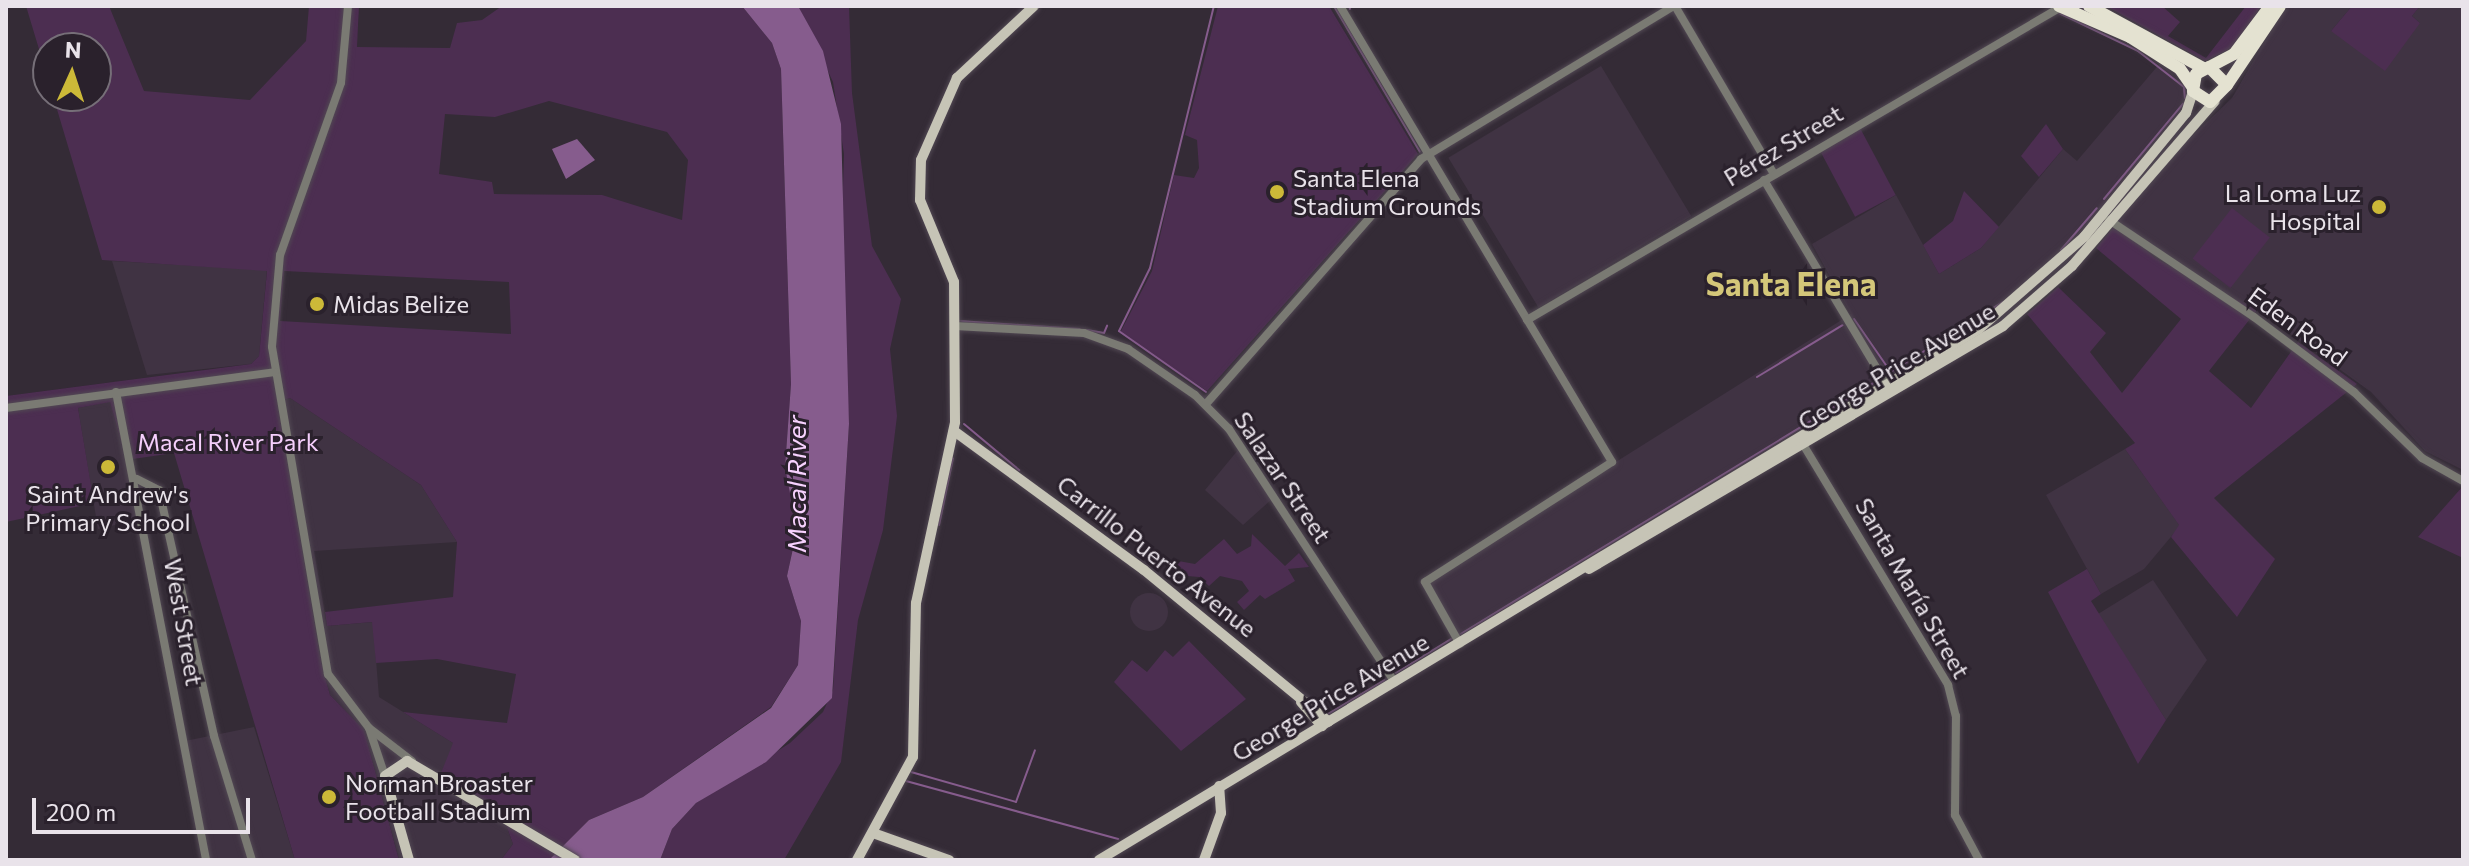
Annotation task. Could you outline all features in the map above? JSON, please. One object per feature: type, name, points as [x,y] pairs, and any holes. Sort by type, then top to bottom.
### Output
[{"type":"highway","points":[[2060,6],[2130,37],[2180,69],[2193,89],[2215,101],[2280,6]]},
{"type":"highway","points":[[2089,6],[2206,68],[2227,85]]},
{"type":"highway","points":[[2193,89],[2206,68],[2234,54],[2270,6]]},
{"type":"main road","points":[[857,860],[913,757],[916,603],[954,434],[952,271],[920,200],[921,160],[957,78],[1034,6]]},
{"type":"main road","name":"George Price Avenue","points":[[1801,442],[2011,305],[2106,218],[2186,113],[2193,89]]},
{"type":"main road","name":"George Price Avenue","points":[[1099,860],[1801,442],[1892,395],[2003,326],[2215,101]]},
{"type":"main road","name":"Carrillo Puerto Avenue","points":[[954,434],[1134,562],[1325,724]]},
{"type":"main road","points":[[409,860],[385,776],[396,763],[413,761],[575,860]]},
{"type":"main road","points":[[1204,860],[1221,813],[1219,786]]},
{"type":"main road","points":[[873,833],[949,860]]},
{"type":"street","points":[[348,6],[341,83],[280,255],[275,372],[328,674],[369,728],[413,761]]},
{"type":"street","points":[[1340,6],[1612,462],[1425,582],[1460,644]]},
{"type":"street","points":[[1206,404],[1427,155],[1674,6],[1774,174]]},
{"type":"street","name":"Pérez Street","points":[[1527,320],[2060,6]]},
{"type":"street","points":[[1764,180],[1892,395]]},
{"type":"street","name":"Eden Road","points":[[2106,218],[2254,317],[2354,392],[2422,458],[2463,481]]},
{"type":"street","name":"Salazar Street","points":[[955,326],[1084,333],[1147,360],[1206,404],[1395,683]]},
{"type":"street","points":[[6,408],[275,372]]},
{"type":"street","name":"West Street","points":[[116,392],[137,479],[206,860]]},
{"type":"street","name":"Santa María Street","points":[[1801,442],[1948,685],[1956,716],[1955,815],[1979,860]]},
{"type":"street","points":[[137,479],[159,490],[214,736],[252,860]]},
{"type":"street","points":[[369,728],[385,776]]},
{"type":"shaded area","points":[[2285,6],[2352,6],[2331,31],[2420,23],[2412,16],[2420,6],[2463,6],[2463,470],[2425,451],[2371,392],[2257,310],[2155,258],[2116,224],[2166,161],[2232,98]]},
{"type":"shaded area","points":[[2161,62],[2188,90],[2180,114],[2073,242],[1986,319],[1457,640],[1425,582],[1851,314],[1812,244],[1896,195],[1939,274],[1981,248],[2063,149],[2077,161]]},
{"type":"shaded area","points":[[1601,66],[1691,216],[1539,308],[1448,158]]},
{"type":"shaded area","points":[[112,261],[267,270],[259,356],[251,364],[147,375]]},
{"type":"shaded area","points":[[290,398],[421,485],[457,542],[314,551],[327,626],[373,622],[379,697],[453,743],[506,825],[513,844],[501,860],[399,860],[364,731],[330,695],[321,662],[276,402]]},
{"type":"shaded area","name":"Saint Andrew's Primary School","points":[[110,401],[141,519],[98,529],[78,408]]},
{"type":"shaded area","points":[[2125,449],[2180,526],[2144,569],[2101,594],[2046,495]]},
{"type":"shaded area","points":[[1238,450],[1272,499],[1243,525],[1205,490]]},
{"type":"shaded area","points":[[2153,580],[2207,660],[2166,720],[2098,614]]},
{"type":"shaded area","points":[[1149,593],[1163,598],[1168,612],[1163,626],[1149,631],[1135,626],[1130,612],[1135,598]]},
{"type":"shaded area","points":[[254,727],[295,860],[207,860],[185,741]]},
{"type":"green space","name":"Macal River Park","points":[[26,6],[109,6],[144,91],[250,100],[306,41],[309,6],[359,6],[357,47],[450,48],[457,23],[482,20],[502,6],[742,6],[772,43],[781,69],[791,384],[785,467],[797,529],[787,576],[801,621],[798,665],[771,707],[643,797],[589,820],[549,860],[501,860],[513,844],[506,825],[437,783],[453,743],[403,712],[507,723],[516,674],[437,659],[376,663],[372,622],[327,626],[325,612],[453,597],[457,542],[421,485],[290,398],[277,402],[321,662],[330,695],[364,730],[399,860],[295,860],[174,453],[126,460],[110,402],[78,408],[94,503],[6,522],[6,396],[251,364],[259,356],[267,271],[102,260],[58,112],[112,112],[112,32],[34,32]],"holes":[[[549,101],[667,132],[688,160],[682,220],[602,195],[494,194],[492,182],[439,174],[445,114],[495,117]],[[284,271],[509,282],[511,334],[280,321]]]},
{"type":"green space","points":[[798,6],[849,6],[852,93],[872,246],[901,299],[890,349],[897,416],[883,530],[858,620],[841,762],[784,860],[660,860],[672,829],[696,803],[790,743],[823,712],[833,690],[849,424],[840,286],[844,154],[833,82]]},
{"type":"green space","name":"Santa Elena Stadium Grounds","points":[[1218,6],[1329,6],[1418,154],[1207,391],[1120,333],[1152,271],[1174,175],[1194,178],[1199,168],[1197,140],[1185,135]]},
{"type":"green space","points":[[2106,6],[2162,6],[2180,22],[2168,36],[2206,58],[2246,6],[2261,6],[2236,46],[2205,61]]},
{"type":"green space","points":[[2352,6],[2420,6],[2412,16],[2420,23],[2385,71],[2331,31]]},
{"type":"green space","points":[[2046,124],[2063,149],[2039,177],[2021,156]]},
{"type":"green space","points":[[1860,128],[1896,195],[1855,217],[1819,150]]},
{"type":"green space","points":[[1964,191],[1999,227],[1981,248],[1939,274],[1923,245],[1953,221]]},
{"type":"green space","points":[[2232,208],[2270,238],[2230,288],[2193,258]]},
{"type":"green space","points":[[2116,224],[2155,258],[2257,310],[2209,371],[2251,408],[2298,342],[2357,384],[2214,498],[2275,559],[2237,617],[2171,537],[2179,525],[2125,449],[2135,443],[2027,314],[2058,287],[2106,333],[2090,352],[2122,393],[2181,319],[2096,248]]},
{"type":"green space","points":[[2463,486],[2463,558],[2418,537]]},
{"type":"green space","points":[[1252,534],[1285,566],[1299,553],[1309,567],[1288,569],[1295,581],[1265,599],[1260,595],[1244,610],[1237,602],[1249,591],[1242,581],[1220,576],[1209,586],[1199,577],[1175,575],[1173,560],[1195,564],[1224,539],[1237,554],[1251,546]]},
{"type":"green space","points":[[2087,569],[2101,594],[2091,601],[2166,720],[2138,764],[2048,592]]},
{"type":"green space","points":[[1189,641],[1246,699],[1181,751],[1114,682],[1132,660],[1147,672],[1165,650],[1173,657]]},
{"type":"water","name":"Macal River","points":[[742,6],[798,6],[823,51],[841,124],[849,424],[832,698],[766,762],[696,803],[672,829],[660,860],[549,860],[589,820],[643,797],[771,708],[798,665],[801,621],[787,576],[797,530],[785,467],[791,384],[781,69],[772,43]]},
{"type":"water","points":[[577,139],[595,160],[566,179],[552,149]]},
{"type":"waterway","points":[[1206,392],[1119,331],[1150,268],[1214,6]]},
{"type":"waterway","points":[[1334,6],[1420,152]]},
{"type":"waterway","points":[[2059,13],[2138,51],[2184,87],[2185,98]]},
{"type":"waterway","points":[[2104,199],[2183,104]]},
{"type":"waterway","points":[[2061,250],[2097,208]]},
{"type":"waterway","points":[[1886,375],[2003,302]]},
{"type":"waterway","points":[[1854,319],[1890,371]]},
{"type":"waterway","points":[[959,321],[1080,329]]},
{"type":"waterway","points":[[1757,377],[1843,325]]},
{"type":"waterway","points":[[1087,330],[1104,333],[1107,326]]},
{"type":"waterway","points":[[1459,635],[1881,378]]},
{"type":"waterway","points":[[964,424],[1019,470]]},
{"type":"waterway","points":[[939,525],[953,458]]},
{"type":"waterway","points":[[1396,673],[1453,638]]},
{"type":"waterway","points":[[1328,714],[1385,680]]},
{"type":"waterway","points":[[911,772],[1016,802],[1035,750]]},
{"type":"waterway","points":[[906,781],[1118,839]]},
{"type":"place","name":"Santa Elena Stadium Grounds","points":[[1277,192]]},
{"type":"place","name":"La Loma Luz Hospital","points":[[2379,207]]},
{"type":"place","name":"Midas Belize","points":[[317,304]]},
{"type":"place","name":"Saint Andrew's Primary School","points":[[108,467]]},
{"type":"place","name":"Norman Broaster Football Stadium","points":[[329,797]]},
{"type":"district","name":"Santa Elena","points":[[1791,283]]}]
